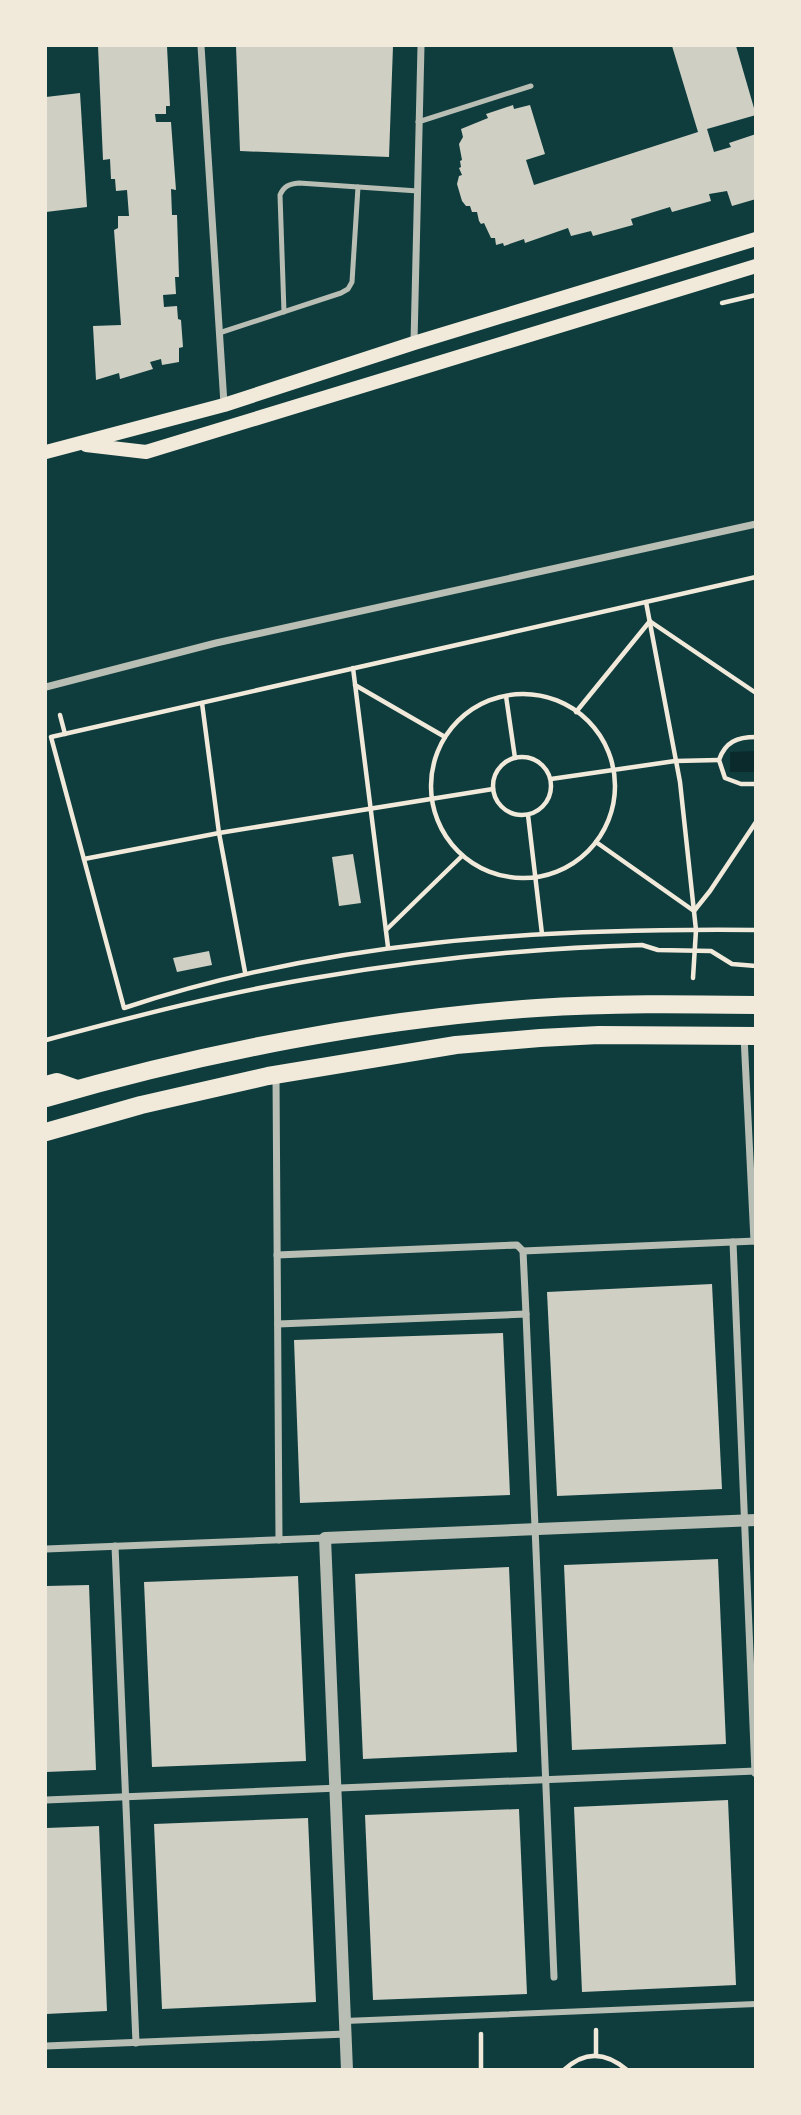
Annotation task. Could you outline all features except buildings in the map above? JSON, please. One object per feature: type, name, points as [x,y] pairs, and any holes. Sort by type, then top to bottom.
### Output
[{"type":"main road","points":[[46,452],[224,405],[414,343],[755,239]]},
{"type":"main road","points":[[78,444],[146,452],[755,266]]},
{"type":"main road","points":[[46,1098],[263,1046],[435,1019],[513,1010],[583,1006],[755,1005]]},
{"type":"main road","points":[[46,1132],[141,1105],[276,1075],[456,1045],[599,1035],[750,1036]]},
{"type":"main road","points":[[46,1085],[57,1082],[77,1089]]},
{"type":"street","points":[[201,46],[224,405]]},
{"type":"street","points":[[414,343],[421,46]]},
{"type":"street","points":[[46,687],[216,643],[755,524]]},
{"type":"street","points":[[523,1251],[755,1241],[750,1036]]},
{"type":"street","points":[[276,1075],[279,1540]]},
{"type":"street","points":[[46,1800],[755,1772],[750,1520],[733,1242]]},
{"type":"street","points":[[277,1255],[517,1245],[523,1251],[554,1977]]},
{"type":"street","points":[[278,1324],[526,1314]]},
{"type":"street","points":[[46,1549],[750,1520]]},
{"type":"street","points":[[325,1538],[347,2070]]},
{"type":"street","points":[[115,1546],[136,2043]]},
{"type":"street","points":[[46,2046],[136,2043],[481,2016],[755,2004]]},
{"type":"lane","points":[[418,122],[531,86]]},
{"type":"lane","points":[[284,312],[280,195],[283,188],[299,183],[418,191]]},
{"type":"lane","points":[[219,333],[348,289],[352,282],[358,187]]},
{"type":"path","points":[[755,577],[51,737],[124,1008],[245,972],[388,947],[542,934],[755,930]]},
{"type":"path","points":[[646,601],[680,782],[696,930],[692,978]]},
{"type":"path","points":[[650,621],[755,692]]},
{"type":"path","points":[[576,712],[650,621]]},
{"type":"path","points":[[354,668],[388,947]]},
{"type":"path","points":[[355,685],[445,737]]},
{"type":"path","points":[[506,696],[515,758]]},
{"type":"path","points":[[506,696],[543,696],[576,712],[594,728],[605,745],[613,770],[613,804],[607,824],[596,842],[576,862],[550,874],[536,877],[513,878],[495,874],[477,867],[462,856],[444,835],[431,799],[433,762],[445,737],[457,721],[474,708],[506,696]]},
{"type":"path","points":[[202,703],[219,833],[245,972]]},
{"type":"path","points":[[60,715],[65,734]]},
{"type":"path","points":[[755,737],[730,742],[725,746],[719,760],[725,778],[741,784],[755,784]]},
{"type":"path","points":[[515,758],[533,759],[541,764],[551,779],[551,788],[544,806],[528,815],[519,816],[502,808],[496,801],[493,789],[495,774],[500,767],[515,758]]},
{"type":"path","points":[[551,779],[675,761],[719,760]]},
{"type":"path","points":[[84,859],[219,833],[493,789]]},
{"type":"path","points":[[528,815],[542,934]]},
{"type":"path","points":[[694,911],[754,828],[755,822]]},
{"type":"path","points":[[596,842],[694,911]]},
{"type":"path","points":[[386,930],[462,856]]},
{"type":"path","points":[[46,1040],[204,1000],[318,977],[518,952],[642,945],[658,950],[715,952],[737,966],[755,966]]},
{"type":"path","points":[[596,2011],[596,2055]]},
{"type":"path","points":[[481,2016],[481,2070]]},
{"type":"path","points":[[564,2070],[576,2059],[596,2055],[616,2061],[627,2070]]},
{"type":"water","points":[[755,751],[755,772],[730,772],[730,752]]}]
